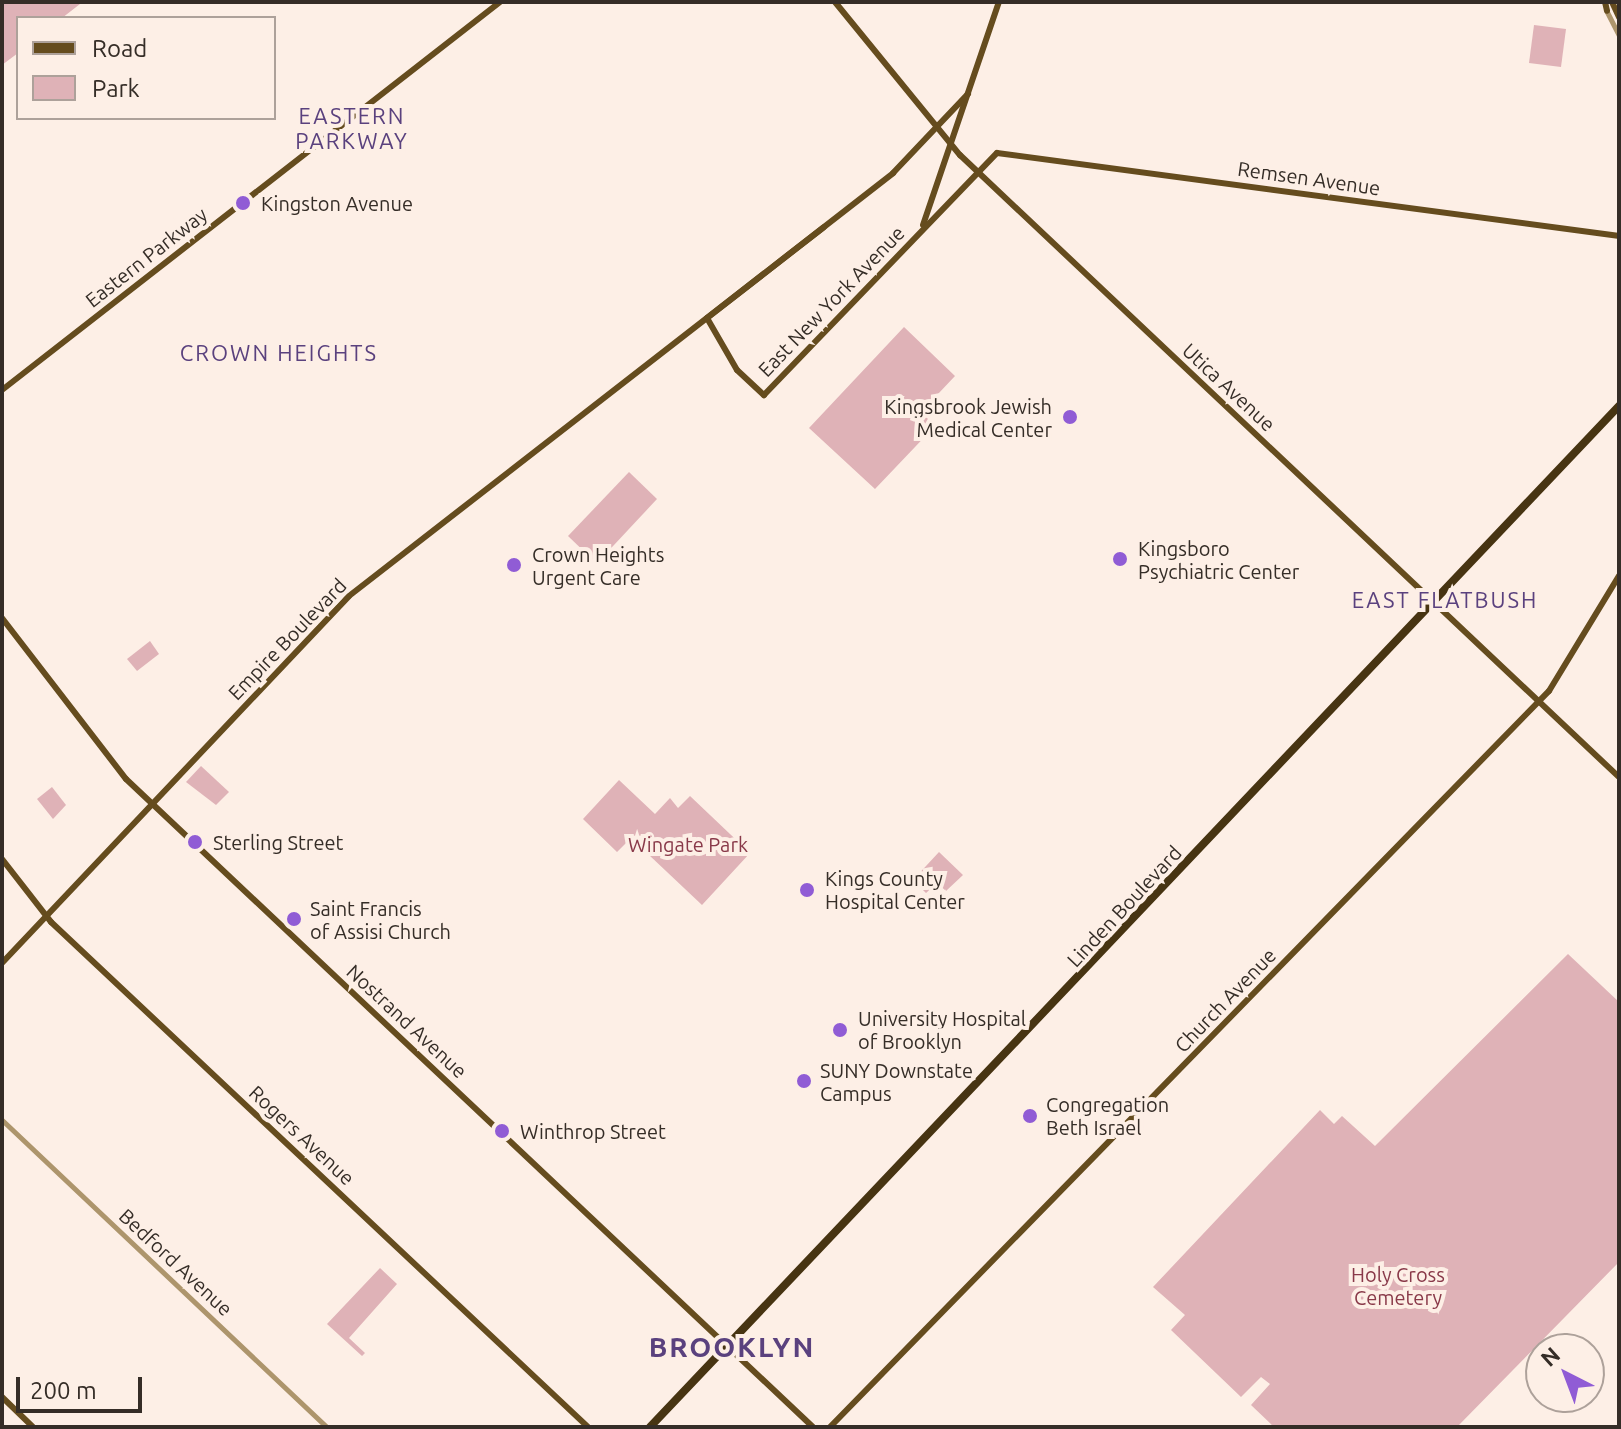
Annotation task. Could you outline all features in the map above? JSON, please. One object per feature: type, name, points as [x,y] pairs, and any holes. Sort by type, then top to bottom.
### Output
[{"type":"highway","name":"Linden Boulevard","points":[[650,1427],[1619,406]]},
{"type":"main road","name":"Eastern Parkway","points":[[2,390],[500,2]]},
{"type":"main road","name":"Utica Avenue","points":[[835,2],[951,146],[1619,777]]},
{"type":"main road","name":"East New York Avenue","points":[[922,228],[999,2]]},
{"type":"main road","points":[[1604,2],[1607,11]]},
{"type":"main road","points":[[1612,2],[1619,17]]},
{"type":"main road","name":"Empire Boulevard","points":[[2,963],[349,596],[824,227],[937,130],[968,94]]},
{"type":"main road","name":"East New York Avenue","points":[[707,318],[737,370],[764,395],[994,153]]},
{"type":"main road","name":"Remsen Avenue","points":[[994,153],[1619,236]]},
{"type":"main road","name":"Church Avenue","points":[[830,1427],[1539,702],[1619,576]]},
{"type":"main road","name":"Nostrand Avenue","points":[[2,618],[126,779],[813,1427]]},
{"type":"main road","name":"Rogers Avenue","points":[[2,859],[46,916],[588,1427]]},
{"type":"main road","points":[[2,1397],[33,1427]]},
{"type":"street","points":[[1607,11],[1619,36]]},
{"type":"street","name":"Bedford Avenue","points":[[2,1120],[327,1427]]},
{"type":"green space","points":[[2,2],[80,4],[65,16],[16,16],[16,54],[2,65]]},
{"type":"green space","points":[[1534,25],[1566,29],[1561,67],[1529,63]]},
{"type":"green space","points":[[904,327],[955,376],[921,412],[935,426],[875,489],[809,428]]},
{"type":"green space","points":[[629,472],[657,499],[600,560],[593,560],[568,536]]},
{"type":"green space","points":[[150,641],[159,654],[137,671],[127,659]]},
{"type":"green space","points":[[201,766],[229,792],[216,805],[186,782]]},
{"type":"green space","name":"Wingate Park","points":[[619,780],[655,814],[670,798],[678,808],[690,796],[750,853],[702,905],[631,838],[617,852],[583,819]]},
{"type":"green space","points":[[52,787],[66,805],[53,819],[37,799]]},
{"type":"green space","points":[[939,852],[963,875],[946,891],[937,883],[926,893],[913,880]]},
{"type":"green space","name":"Holy Cross Cemetery","points":[[1568,954],[1619,1002],[1619,1262],[1549,1333],[1525,1333],[1525,1358],[1457,1427],[1274,1427],[1251,1405],[1270,1384],[1261,1377],[1241,1397],[1171,1330],[1185,1315],[1153,1287],[1320,1110],[1334,1124],[1342,1116],[1375,1146]]},
{"type":"green space","points":[[380,1268],[397,1284],[349,1338],[365,1353],[362,1356],[327,1324]]},
{"type":"place","name":"Kingston Avenue","points":[[243,203]]},
{"type":"place","name":"Kingsbrook Jewish Medical Center","points":[[1070,417]]},
{"type":"place","name":"Kingsboro Psychiatric Center","points":[[1120,559]]},
{"type":"place","name":"Crown Heights Urgent Care","points":[[514,565]]},
{"type":"place","name":"Sterling Street","points":[[195,842]]},
{"type":"place","name":"Kings County Hospital Center","points":[[807,890]]},
{"type":"place","name":"Saint Francis of Assisi Church","points":[[294,919]]},
{"type":"place","name":"University Hospital of Brooklyn","points":[[840,1030]]},
{"type":"place","name":"SUNY Downstate Campus","points":[[804,1081]]},
{"type":"place","name":"Congregation Beth Israel","points":[[1030,1116]]},
{"type":"place","name":"Winthrop Street","points":[[502,1131]]},
{"type":"district","name":"EASTERN PARKWAY","points":[[352,128]]},
{"type":"district","name":"CROWN HEIGHTS","points":[[279,353]]},
{"type":"district","name":"EAST FLATBUSH","points":[[1445,600]]},
{"type":"district","name":"BROOKLYN","points":[[732,1347]]}]
